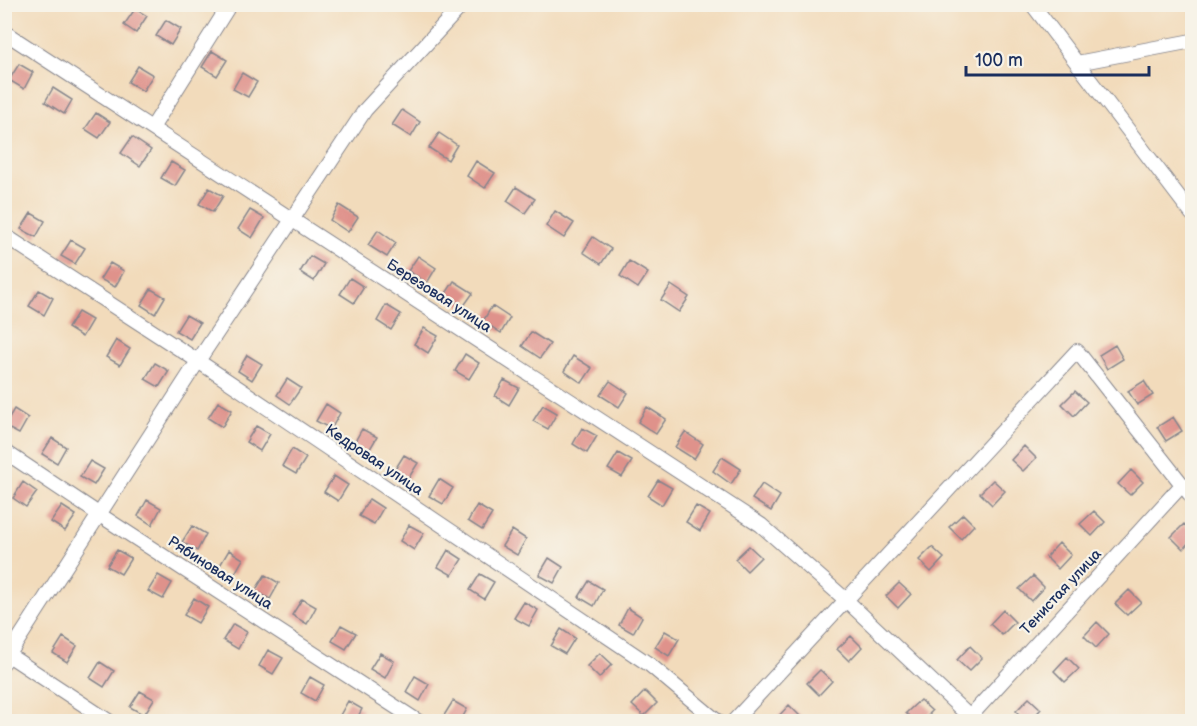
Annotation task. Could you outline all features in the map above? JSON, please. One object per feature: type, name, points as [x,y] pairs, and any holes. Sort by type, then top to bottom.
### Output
[{"type":"street","points":[[152,128],[230,4]]},
{"type":"street","points":[[110,722],[6,656],[365,110],[463,4]]},
{"type":"street","points":[[1032,4],[1192,214]]},
{"type":"street","name":"Березовая улица","points":[[4,32],[761,525],[846,600],[970,720]]},
{"type":"street","points":[[1077,63],[1192,41]]},
{"type":"street","name":"Кедровая улица","points":[[4,235],[198,361],[650,665],[718,722]]},
{"type":"street","points":[[733,722],[1077,351],[1192,497]]},
{"type":"street","name":"Рябиновая улица","points":[[4,452],[419,722]]},
{"type":"street","name":"Тенистая улица","points":[[970,720],[1182,485]]},
{"type":"building","points":[[135,9],[147,16],[136,33],[124,25]]},
{"type":"building","points":[[166,20],[181,29],[171,45],[156,36]]},
{"type":"building","points":[[212,51],[227,60],[217,76],[202,67]]},
{"type":"building","points":[[19,64],[33,72],[24,89],[9,80]]},
{"type":"building","points":[[138,66],[153,75],[143,91],[128,82]]},
{"type":"building","points":[[242,73],[257,82],[248,97],[233,89]]},
{"type":"building","points":[[53,88],[72,100],[64,114],[45,102]]},
{"type":"building","points":[[402,110],[420,122],[411,137],[392,125]]},
{"type":"building","points":[[96,113],[110,122],[99,138],[85,129]]},
{"type":"building","points":[[439,133],[457,145],[448,160],[429,148]]},
{"type":"building","points":[[132,137],[151,150],[140,166],[121,153]]},
{"type":"building","points":[[476,161],[495,173],[485,188],[467,176]]},
{"type":"building","points":[[171,162],[185,170],[175,186],[161,178]]},
{"type":"building","points":[[516,187],[535,199],[525,213],[507,201]]},
{"type":"building","points":[[209,188],[223,196],[213,212],[199,204]]},
{"type":"building","points":[[339,205],[358,217],[348,232],[330,220]]},
{"type":"building","points":[[250,210],[264,218],[252,238],[238,229]]},
{"type":"building","points":[[555,211],[574,223],[564,238],[546,226]]},
{"type":"building","points":[[31,213],[45,221],[36,237],[21,229]]},
{"type":"building","points":[[378,230],[396,243],[387,257],[368,245]]},
{"type":"building","points":[[593,237],[611,249],[601,264],[583,252]]},
{"type":"building","points":[[71,240],[85,248],[75,264],[61,256]]},
{"type":"building","points":[[310,256],[324,264],[314,281],[300,272]]},
{"type":"building","points":[[418,256],[436,268],[427,283],[408,271]]},
{"type":"building","points":[[629,261],[648,273],[638,288],[620,276]]},
{"type":"building","points":[[110,263],[124,271],[115,287],[100,279]]},
{"type":"building","points":[[350,278],[364,287],[354,303],[340,294]]},
{"type":"building","points":[[454,281],[473,293],[463,307],[445,295]]},
{"type":"building","points":[[671,285],[689,297],[679,312],[661,300]]},
{"type":"building","points":[[151,289],[165,297],[155,314],[141,305]]},
{"type":"building","points":[[39,290],[53,298],[44,315],[29,306]]},
{"type":"building","points":[[386,305],[401,314],[391,330],[377,321]]},
{"type":"building","points":[[492,306],[510,318],[501,333],[483,321]]},
{"type":"building","points":[[78,312],[92,320],[82,337],[68,328]]},
{"type":"building","points":[[186,315],[200,323],[190,339],[176,331]]},
{"type":"building","points":[[424,328],[438,336],[428,353],[414,344]]},
{"type":"building","points":[[531,332],[550,344],[540,358],[522,346]]},
{"type":"building","points":[[116,340],[130,349],[120,365],[106,357]]},
{"type":"building","points":[[1115,345],[1123,359],[1107,369],[1099,355]]},
{"type":"building","points":[[465,354],[479,363],[469,379],[455,371]]},
{"type":"building","points":[[247,355],[262,364],[252,380],[238,371]]},
{"type":"building","points":[[573,356],[592,368],[582,383],[564,371]]},
{"type":"building","points":[[155,363],[169,371],[159,387],[145,379]]},
{"type":"building","points":[[287,379],[301,388],[290,404],[277,395]]},
{"type":"building","points":[[504,380],[519,388],[509,405],[495,396]]},
{"type":"building","points":[[610,381],[628,393],[619,407],[600,395]]},
{"type":"building","points":[[1144,381],[1153,395],[1137,405],[1128,391]]},
{"type":"building","points":[[1075,391],[1087,402],[1074,416],[1062,404]]},
{"type":"building","points":[[218,402],[232,410],[222,427],[208,418]]},
{"type":"building","points":[[326,404],[340,413],[331,429],[316,421]]},
{"type":"building","points":[[543,405],[557,413],[548,429],[533,421]]},
{"type":"building","points":[[647,407],[666,419],[656,434],[638,422]]},
{"type":"building","points":[[14,409],[28,418],[19,434],[4,426]]},
{"type":"building","points":[[1173,417],[1182,431],[1166,441],[1157,427]]},
{"type":"building","points":[[256,426],[270,434],[260,451],[246,442]]},
{"type":"building","points":[[582,428],[597,436],[587,453],[573,444]]},
{"type":"building","points":[[362,429],[377,437],[367,454],[353,445]]},
{"type":"building","points":[[685,432],[703,444],[694,459],[675,447]]},
{"type":"building","points":[[52,438],[66,447],[57,463],[42,454]]},
{"type":"building","points":[[1024,446],[1036,458],[1023,471],[1011,460]]},
{"type":"building","points":[[292,449],[306,458],[296,474],[282,466]]},
{"type":"building","points":[[618,453],[632,461],[622,477],[608,469]]},
{"type":"building","points":[[404,455],[418,463],[408,479],[394,471]]},
{"type":"building","points":[[722,457],[741,469],[731,484],[713,471]]},
{"type":"building","points":[[90,461],[104,469],[94,485],[80,477]]},
{"type":"building","points":[[1131,470],[1143,482],[1130,495],[1118,484]]},
{"type":"building","points":[[334,476],[348,485],[338,501],[324,492]]},
{"type":"building","points":[[439,479],[453,488],[443,504],[429,496]]},
{"type":"building","points":[[658,480],[672,488],[662,505],[648,496]]},
{"type":"building","points":[[993,480],[1005,491],[992,505],[980,493]]},
{"type":"building","points":[[23,482],[37,492],[26,507],[13,498]]},
{"type":"building","points":[[762,484],[780,496],[771,511],[752,499]]},
{"type":"building","points":[[369,499],[383,508],[374,524],[359,516]]},
{"type":"building","points":[[147,500],[161,508],[152,525],[138,516]]},
{"type":"building","points":[[477,505],[492,514],[482,530],[468,521]]},
{"type":"building","points":[[62,506],[76,515],[65,531],[51,522]]},
{"type":"building","points":[[696,506],[710,514],[700,531],[686,522]]},
{"type":"building","points":[[1094,511],[1105,522],[1092,536],[1080,524]]},
{"type":"building","points":[[963,514],[974,525],[961,539],[949,527]]},
{"type":"building","points":[[1184,524],[1192,532],[1192,539],[1183,549],[1171,537]]},
{"type":"building","points":[[409,525],[424,533],[414,550],[400,541]]},
{"type":"building","points":[[192,526],[206,534],[197,551],[182,542]]},
{"type":"building","points":[[512,530],[526,539],[517,555],[502,546]]},
{"type":"building","points":[[1059,543],[1071,555],[1058,569],[1046,557]]},
{"type":"building","points":[[749,546],[761,557],[747,571],[735,559]]},
{"type":"building","points":[[932,547],[944,558],[931,572],[919,560]]},
{"type":"building","points":[[117,550],[131,558],[121,574],[107,566]]},
{"type":"building","points":[[229,550],[243,559],[234,575],[219,567]]},
{"type":"building","points":[[448,550],[462,559],[452,575],[438,567]]},
{"type":"building","points":[[549,558],[563,567],[554,583],[539,575]]},
{"type":"building","points":[[480,574],[494,582],[484,599],[470,590]]},
{"type":"building","points":[[158,575],[172,583],[163,599],[148,591]]},
{"type":"building","points":[[265,575],[279,583],[270,599],[255,591]]},
{"type":"building","points":[[1033,576],[1044,587],[1031,601],[1019,589]]},
{"type":"building","points":[[589,581],[603,589],[594,606],[579,597]]},
{"type":"building","points":[[899,583],[911,594],[898,608],[886,596]]},
{"type":"building","points":[[1129,590],[1141,602],[1127,615],[1115,604]]},
{"type":"building","points":[[194,598],[208,607],[198,623],[184,615]]},
{"type":"building","points":[[302,599],[316,607],[307,624],[292,615]]},
{"type":"building","points":[[524,602],[538,610],[529,626],[514,618]]},
{"type":"building","points":[[628,608],[642,617],[633,633],[619,625]]},
{"type":"building","points":[[1003,610],[1015,622],[1002,635],[990,624]]},
{"type":"building","points":[[1097,622],[1109,634],[1096,648],[1084,636]]},
{"type":"building","points":[[233,624],[247,632],[238,649],[223,640]]},
{"type":"building","points":[[341,625],[356,633],[346,649],[332,641]]},
{"type":"building","points":[[561,629],[575,638],[565,654],[551,646]]},
{"type":"building","points":[[665,631],[679,639],[669,656],[655,647]]},
{"type":"building","points":[[851,636],[862,647],[849,661],[837,649]]},
{"type":"building","points":[[63,637],[77,646],[67,662],[53,653]]},
{"type":"building","points":[[970,646],[982,658],[969,671],[957,660]]},
{"type":"building","points":[[268,650],[283,658],[273,674],[259,666]]},
{"type":"building","points":[[380,653],[394,661],[385,678],[370,669]]},
{"type":"building","points":[[600,653],[612,664],[599,678],[587,666]]},
{"type":"building","points":[[1067,657],[1079,669],[1065,682],[1054,671]]},
{"type":"building","points":[[100,662],[114,671],[104,687],[90,678]]},
{"type":"building","points":[[820,670],[832,681],[819,695],[807,683]]},
{"type":"building","points":[[415,676],[429,684],[420,701],[406,692]]},
{"type":"building","points":[[310,677],[324,685],[315,701],[301,693]]},
{"type":"building","points":[[140,691],[154,699],[144,715],[130,707]]},
{"type":"building","points":[[645,691],[657,703],[644,716],[632,705]]},
{"type":"building","points":[[1029,698],[1041,709],[1029,722],[1026,722],[1016,711]]},
{"type":"building","points":[[920,700],[932,711],[922,722],[915,722],[906,713]]},
{"type":"building","points":[[348,701],[362,709],[355,722],[346,722],[339,717]]},
{"type":"building","points":[[453,701],[467,709],[460,722],[451,722],[443,717]]},
{"type":"building","points":[[789,705],[801,717],[797,722],[773,722]]}]
